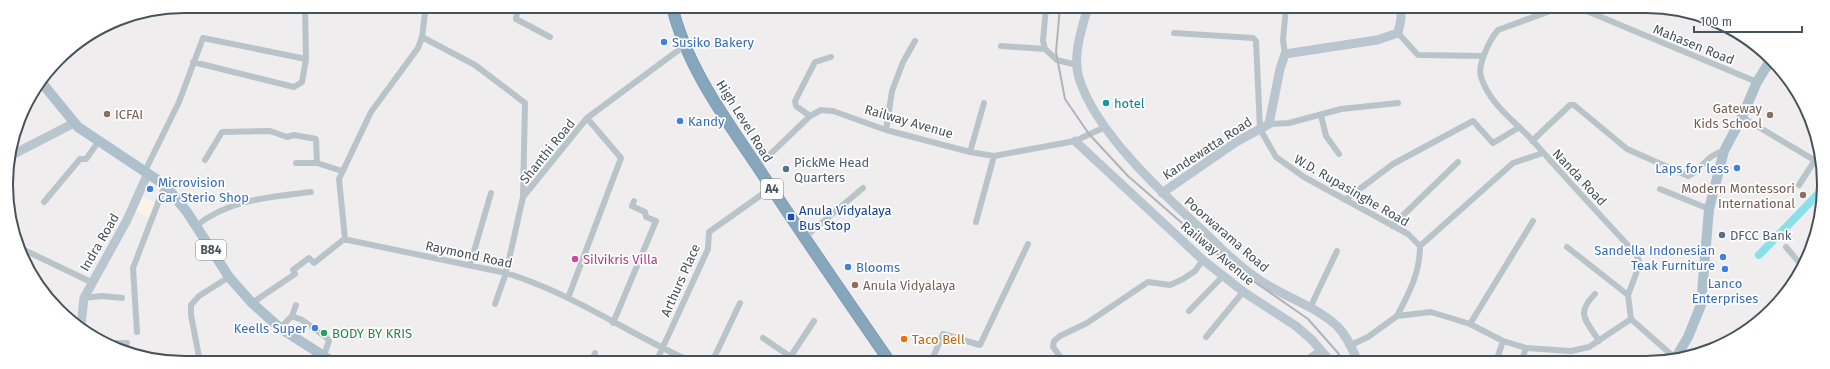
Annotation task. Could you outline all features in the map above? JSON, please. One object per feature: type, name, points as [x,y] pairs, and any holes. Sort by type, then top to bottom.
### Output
[{"type":"highway","name":"High Level Road","points":[[674,13],[684,46],[696,69],[757,167],[886,356]]},
{"type":"main road","points":[[1678,353],[1688,337],[1701,305],[1709,209],[1724,151],[1742,118],[1757,82],[1768,64]]},
{"type":"main road","name":"B84","points":[[45,85],[74,123],[165,185],[196,226],[229,277],[252,303],[280,328],[324,355]]},
{"type":"street","points":[[193,62],[294,87],[302,82],[306,59],[305,13]]},
{"type":"street","points":[[252,303],[294,274],[293,270],[309,258],[314,263],[345,239],[339,179],[371,112],[418,48],[422,37],[425,13]]},
{"type":"street","points":[[517,13],[516,19],[550,37]]},
{"type":"street","points":[[1045,13],[1043,41],[1045,49],[1057,60],[1077,65]]},
{"type":"street","name":"Poorwarama Road","points":[[1086,13],[1080,36],[1077,65],[1078,77],[1088,100],[1104,127],[1162,193],[1232,258],[1261,282],[1310,308],[1337,326],[1351,345],[1356,356]]},
{"type":"street","points":[[1285,13],[1283,40],[1285,54],[1377,40],[1398,33]]},
{"type":"street","points":[[1398,33],[1401,13]]},
{"type":"street","name":"Nanda Road","points":[[1545,13],[1498,30],[1491,37],[1483,56],[1480,75],[1488,91],[1500,109],[1532,141],[1636,254],[1639,261],[1628,295],[1631,319]]},
{"type":"street","name":"Mahasen Road","points":[[1591,13],[1757,82]]},
{"type":"street","points":[[1174,33],[1253,38],[1256,41],[1260,129]]},
{"type":"street","points":[[1398,33],[1418,55],[1483,56]]},
{"type":"street","name":"Shanthi Road","points":[[422,37],[475,65],[525,103],[523,197]]},
{"type":"street","points":[[147,172],[179,102],[203,38],[306,59]]},
{"type":"street","points":[[886,130],[892,91],[903,62],[915,41]]},
{"type":"street","name":"Shanthi Road","points":[[523,197],[587,118],[684,46]]},
{"type":"street","points":[[1001,46],[1045,49]]},
{"type":"street","name":"Kandewatta Road","points":[[1162,193],[1236,142],[1269,124],[1280,69],[1285,54]]},
{"type":"street","points":[[810,116],[796,106],[795,101],[815,62],[831,57]]},
{"type":"street","points":[[970,152],[984,103]]},
{"type":"street","points":[[1269,124],[1289,123],[1341,109],[1398,103]]},
{"type":"street","points":[[1532,141],[1570,105],[1574,104],[1627,149],[1688,176],[1696,172],[1707,158],[1715,153],[1724,151]]},
{"type":"street","name":"Railway Avenue","points":[[757,167],[810,116],[821,110],[834,111],[886,130],[970,152],[994,156],[1075,141],[1104,127]]},
{"type":"street","points":[[1321,115],[1326,136],[1339,154]]},
{"type":"street","points":[[568,298],[621,158],[587,118]]},
{"type":"street","points":[[1742,118],[1814,160],[1799,185]]},
{"type":"street","points":[[1344,200],[1393,164],[1473,121],[1493,143],[1518,128]]},
{"type":"street","points":[[16,153],[74,123]]},
{"type":"street","name":"W.D. Rupasinghe Road","points":[[1260,129],[1276,157],[1304,177],[1408,234],[1420,246]]},
{"type":"street","points":[[205,160],[222,132],[270,131],[288,137],[294,135],[316,139],[317,163]]},
{"type":"street","points":[[44,202],[80,159],[86,159],[99,141]]},
{"type":"street","name":"Railway Avenue","points":[[1075,141],[1203,260],[1243,292],[1296,326],[1326,356]]},
{"type":"street","points":[[1351,345],[1368,337],[1397,316],[1414,284],[1420,260],[1420,246],[1513,163],[1543,153]]},
{"type":"street","points":[[976,222],[994,156]]},
{"type":"street","points":[[1392,226],[1458,162]]},
{"type":"street","points":[[296,163],[317,163],[342,171]]},
{"type":"street","name":"Indra Road","points":[[81,322],[84,298],[91,282],[127,220],[147,172]]},
{"type":"street","points":[[137,332],[133,268],[165,185]]},
{"type":"street","name":"Arthurs Place","points":[[658,356],[708,249],[709,232],[771,188]]},
{"type":"street","points":[[804,237],[863,188]]},
{"type":"street","points":[[1660,190],[1709,209]]},
{"type":"street","points":[[196,226],[205,219],[234,204],[248,200],[311,192]]},
{"type":"street","points":[[470,265],[490,193]]},
{"type":"street","points":[[495,304],[506,273],[523,197]]},
{"type":"street","points":[[613,323],[656,221],[646,217],[645,212],[632,206],[634,201]]},
{"type":"street","points":[[1470,324],[1533,221]]},
{"type":"street","name":"Raymond Road","points":[[345,239],[470,265],[532,280],[679,356]]},
{"type":"street","points":[[934,356],[943,334],[980,345],[1028,244]]},
{"type":"street","points":[[1567,247],[1628,295]]},
{"type":"street","points":[[1786,248],[1798,261]]},
{"type":"street","points":[[27,251],[91,282]]},
{"type":"street","points":[[1310,308],[1337,251]]},
{"type":"street","points":[[1060,356],[1053,347],[1054,341],[1060,336],[1087,323],[1148,282],[1170,285],[1183,279],[1195,270],[1203,260]]},
{"type":"street","points":[[1189,312],[1223,276]]},
{"type":"street","points":[[199,356],[191,315],[191,305],[199,296],[229,277]]},
{"type":"street","points":[[1206,337],[1243,292]]},
{"type":"street","points":[[1595,294],[1585,304],[1583,312],[1586,321],[1599,341]]},
{"type":"street","points":[[84,298],[102,296],[122,298]]},
{"type":"street","points":[[715,356],[740,304]]},
{"type":"street","points":[[280,328],[292,316],[296,305]]},
{"type":"street","points":[[1397,316],[1431,312],[1470,324],[1503,342],[1526,348],[1572,351],[1589,347],[1631,319],[1671,354]]},
{"type":"street","points":[[292,316],[302,320],[326,337],[328,341],[324,355]]},
{"type":"street","points":[[791,356],[814,321]]},
{"type":"street","points":[[763,338],[785,356]]},
{"type":"street","points":[[1498,356],[1503,342]]},
{"type":"street","points":[[119,343],[127,343]]},
{"type":"street","points":[[1523,356],[1526,348]]},
{"type":"street","points":[[1312,356],[1320,350]]},
{"type":"shaded area","points":[[142,196],[157,204],[148,218],[137,210]]},
{"type":"waterway","points":[[1759,255],[1817,195]]},
{"type":"railway","points":[[1059,13],[1056,52],[1065,99],[1089,134],[1128,176],[1229,264],[1308,319],[1340,356]]},
{"type":"place","name":"Susiko Bakery","points":[[664,42]]},
{"type":"place","name":"hotel","points":[[1106,103]]},
{"type":"place","name":"ICFAI","points":[[107,114]]},
{"type":"place","name":"Gateway Kids School","points":[[1770,115]]},
{"type":"place","name":"Kandy","points":[[680,121]]},
{"type":"place","name":"Laps for less","points":[[1737,168]]},
{"type":"place","name":"PickMe Head Quarters","points":[[786,169]]},
{"type":"place","name":"Microvision Car Sterio Shop","points":[[150,189]]},
{"type":"place","name":"Modern Montessori International","points":[[1803,195]]},
{"type":"place","name":"Anula Vidyalaya Bus Stop","points":[[791,217]]},
{"type":"place","name":"DFCC Bank","points":[[1722,235]]},
{"type":"place","name":"Sandella Indonesian Teak Furniture","points":[[1723,257]]},
{"type":"place","name":"Silvikris Villa","points":[[575,259]]},
{"type":"place","name":"Blooms","points":[[848,267]]},
{"type":"place","name":"Lanco Enterprises","points":[[1725,269]]},
{"type":"place","name":"Anula Vidyalaya","points":[[855,285]]},
{"type":"place","name":"Keells Super","points":[[315,328]]},
{"type":"place","name":"BODY BY KRIS","points":[[324,333]]},
{"type":"place","name":"Taco Bell","points":[[904,339]]}]
